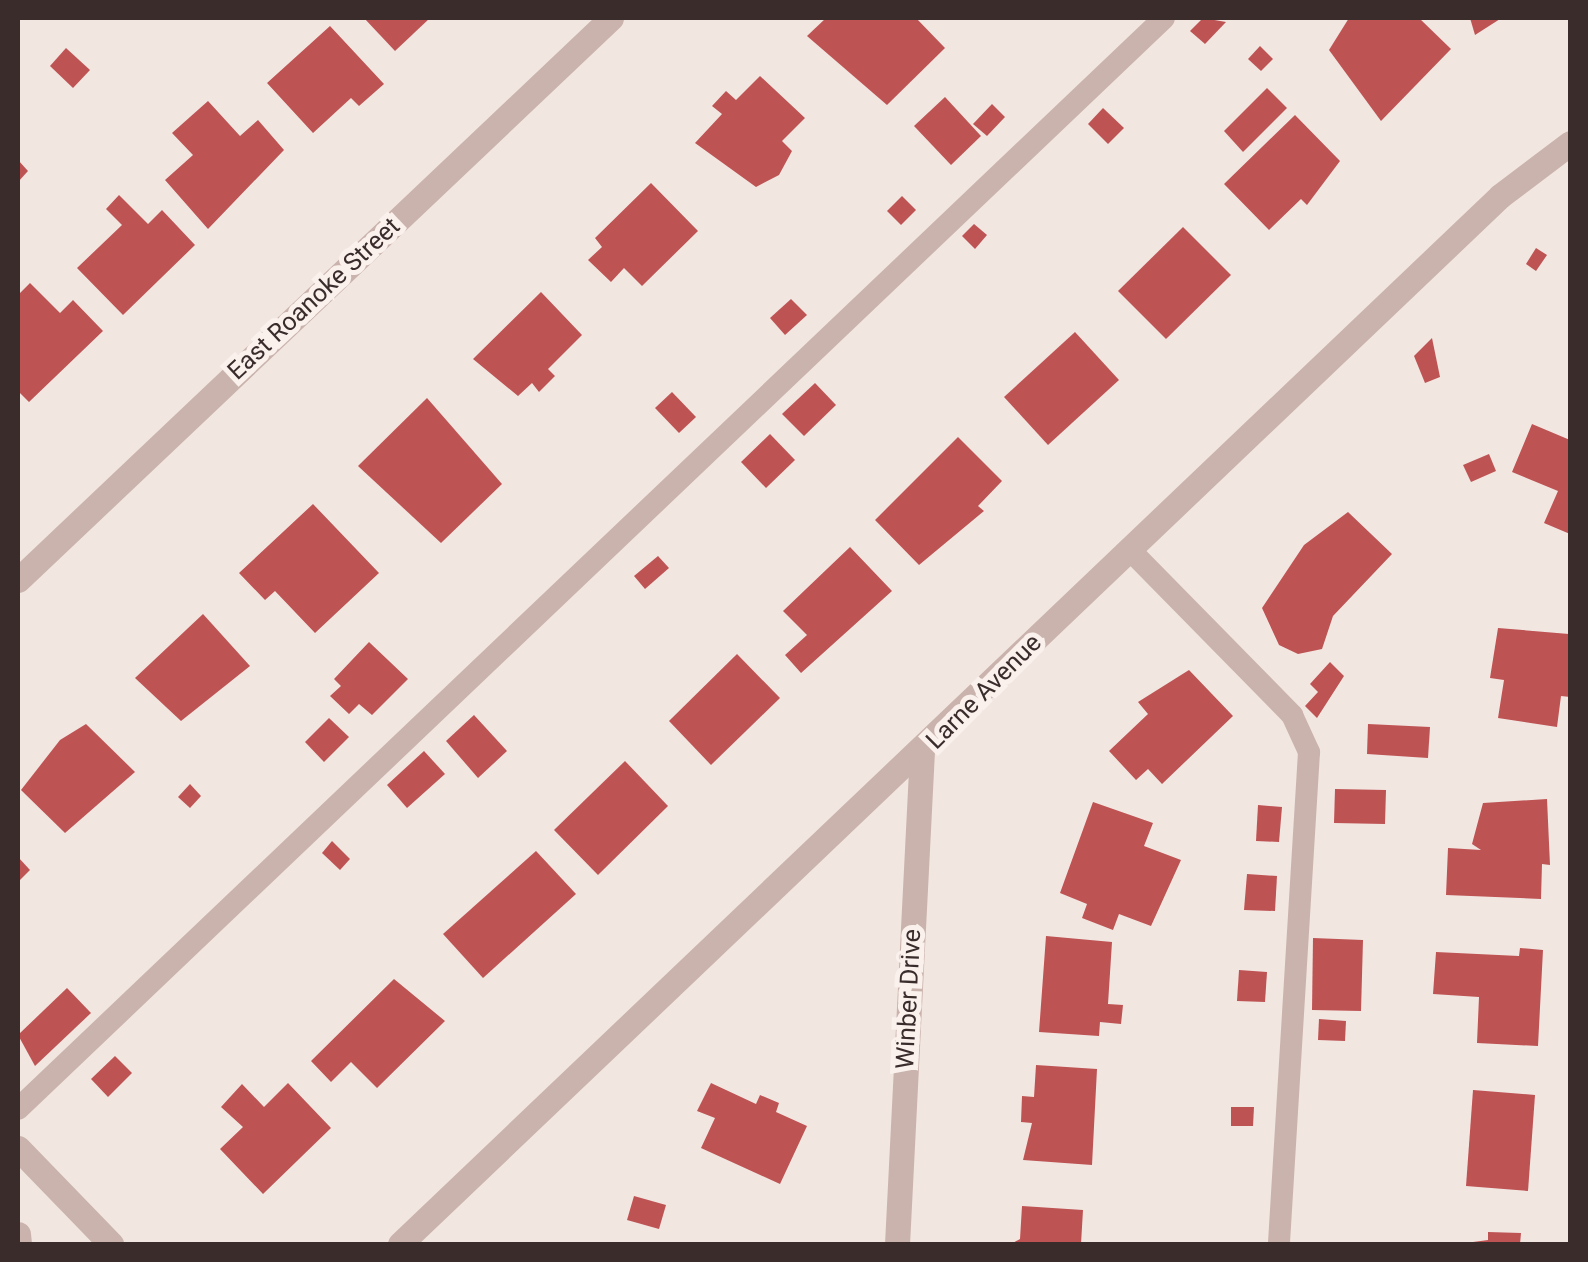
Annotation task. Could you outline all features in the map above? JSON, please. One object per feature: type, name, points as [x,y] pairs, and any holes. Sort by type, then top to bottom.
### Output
[{"type":"street","name":"East Roanoke Street","points":[[18,580],[610,18]]},
{"type":"street","name":"Larne Avenue","points":[[400,1244],[922,753],[1129,549],[1500,196],[1570,143]]},
{"type":"street","name":"Winber Drive","points":[[897,1244],[922,753]]},
{"type":"street","points":[[18,1148],[110,1244]]},
{"type":"street","points":[[18,1234],[20,1244]]},
{"type":"lane","points":[[18,1109],[1164,18]]},
{"type":"lane","points":[[1129,549],[1292,716],[1309,752],[1278,1244]]},
{"type":"building","points":[[364,18],[430,18],[395,51]]},
{"type":"building","points":[[826,18],[916,18],[945,48],[887,105],[807,36]]},
{"type":"building","points":[[1203,18],[1226,22],[1205,44],[1190,31]]},
{"type":"building","points":[[1349,18],[1419,18],[1451,49],[1381,121],[1329,50]]},
{"type":"building","points":[[1470,18],[1500,18],[1500,19],[1475,35]]},
{"type":"building","points":[[330,26],[384,84],[359,106],[351,98],[313,133],[267,83]]},
{"type":"building","points":[[1260,46],[1273,59],[1261,71],[1248,59]]},
{"type":"building","points":[[66,48],[90,70],[73,88],[50,66]]},
{"type":"building","points":[[760,76],[805,118],[782,141],[792,151],[779,175],[756,187],[695,143],[722,114],[712,106],[726,91],[736,100]]},
{"type":"building","points":[[1267,88],[1287,108],[1243,152],[1224,131]]},
{"type":"building","points":[[945,97],[981,136],[951,165],[914,126]]},
{"type":"building","points":[[208,101],[240,136],[258,120],[284,150],[208,229],[165,180],[193,155],[172,133]]},
{"type":"building","points":[[992,104],[1005,117],[987,136],[973,124]]},
{"type":"building","points":[[1103,108],[1124,128],[1108,144],[1088,124]]},
{"type":"building","points":[[1295,115],[1340,161],[1307,205],[1301,199],[1269,230],[1224,184]]},
{"type":"building","points":[[18,160],[28,171],[18,182]]},
{"type":"building","points":[[651,183],[698,231],[642,286],[624,268],[611,282],[588,260],[602,247],[595,238]]},
{"type":"building","points":[[119,195],[148,224],[162,210],[195,245],[123,315],[77,268],[122,225],[106,209]]},
{"type":"building","points":[[902,196],[916,210],[901,225],[887,211]]},
{"type":"building","points":[[974,224],[987,235],[975,249],[962,236]]},
{"type":"building","points":[[1183,227],[1231,275],[1166,339],[1118,291]]},
{"type":"building","points":[[1536,248],[1547,255],[1536,271],[1526,264]]},
{"type":"building","points":[[30,283],[60,313],[73,300],[103,331],[29,402],[18,391],[18,295]]},
{"type":"building","points":[[541,292],[582,335],[548,369],[555,376],[539,392],[532,383],[518,396],[473,359]]},
{"type":"building","points":[[791,299],[807,315],[785,335],[770,318]]},
{"type":"building","points":[[1075,332],[1119,380],[1048,445],[1004,397]]},
{"type":"building","points":[[1432,338],[1440,377],[1425,383],[1414,356]]},
{"type":"building","points":[[815,383],[836,405],[804,436],[782,414]]},
{"type":"building","points":[[672,392],[696,417],[679,433],[655,408]]},
{"type":"building","points":[[427,398],[502,484],[441,543],[358,466]]},
{"type":"building","points":[[1532,424],[1570,440],[1570,534],[1544,523],[1558,491],[1512,472]]},
{"type":"building","points":[[770,434],[795,460],[766,488],[741,462]]},
{"type":"building","points":[[958,437],[1002,481],[978,506],[984,511],[919,565],[875,520]]},
{"type":"building","points":[[1489,454],[1496,471],[1471,482],[1463,465]]},
{"type":"building","points":[[313,504],[379,573],[315,633],[275,591],[265,600],[239,573]]},
{"type":"building","points":[[1348,512],[1392,554],[1333,616],[1322,649],[1298,654],[1279,645],[1262,608],[1304,545]]},
{"type":"building","points":[[850,547],[892,591],[801,673],[785,655],[807,635],[783,611]]},
{"type":"building","points":[[658,556],[669,568],[645,589],[634,576]]},
{"type":"building","points":[[203,614],[250,666],[181,721],[135,678]]},
{"type":"building","points":[[1498,628],[1569,634],[1570,697],[1561,696],[1557,727],[1498,718],[1504,680],[1490,678]]},
{"type":"building","points":[[369,642],[408,679],[372,715],[359,704],[349,714],[330,696],[341,686],[334,679]]},
{"type":"building","points":[[737,654],[780,698],[711,765],[669,721]]},
{"type":"building","points":[[1330,662],[1344,676],[1317,718],[1305,706],[1318,692],[1310,684]]},
{"type":"building","points":[[1189,670],[1233,716],[1162,784],[1148,769],[1136,780],[1109,751],[1148,714],[1138,702]]},
{"type":"building","points":[[474,715],[507,751],[478,778],[446,741]]},
{"type":"building","points":[[329,718],[349,737],[324,762],[305,742]]},
{"type":"building","points":[[86,724],[135,772],[65,833],[21,790],[60,740]]},
{"type":"building","points":[[1368,724],[1430,727],[1428,758],[1367,754]]},
{"type":"building","points":[[424,751],[445,774],[407,808],[387,785]]},
{"type":"building","points":[[625,761],[668,806],[598,875],[554,830]]},
{"type":"building","points":[[190,784],[201,796],[190,808],[178,797]]},
{"type":"building","points":[[1335,789],[1386,790],[1385,824],[1334,823]]},
{"type":"building","points":[[1547,799],[1550,865],[1542,864],[1541,899],[1446,895],[1448,848],[1481,850],[1472,844],[1483,803]]},
{"type":"building","points":[[1093,802],[1153,823],[1144,846],[1181,860],[1151,926],[1119,914],[1113,930],[1082,918],[1087,904],[1060,893]]},
{"type":"building","points":[[1258,805],[1282,807],[1279,842],[1256,841]]},
{"type":"building","points":[[332,841],[350,859],[340,870],[322,853]]},
{"type":"building","points":[[536,851],[576,894],[483,978],[443,934]]},
{"type":"building","points":[[18,857],[30,870],[18,882]]},
{"type":"building","points":[[1247,874],[1277,876],[1275,911],[1244,910]]},
{"type":"building","points":[[1046,936],[1112,942],[1108,1004],[1123,1005],[1121,1024],[1100,1022],[1099,1036],[1039,1032]]},
{"type":"building","points":[[1313,938],[1363,940],[1361,1011],[1312,1010]]},
{"type":"building","points":[[1520,948],[1543,950],[1538,1046],[1477,1043],[1479,997],[1433,994],[1436,952],[1519,956]]},
{"type":"building","points":[[1239,970],[1267,972],[1265,1002],[1237,1001]]},
{"type":"building","points":[[394,979],[445,1021],[377,1088],[351,1062],[331,1082],[311,1061]]},
{"type":"building","points":[[67,988],[91,1013],[35,1066],[18,1035]]},
{"type":"building","points":[[1319,1019],[1346,1021],[1345,1041],[1318,1040]]},
{"type":"building","points":[[115,1056],[132,1073],[108,1097],[91,1079]]},
{"type":"building","points":[[1036,1065],[1097,1069],[1092,1165],[1023,1160],[1032,1123],[1021,1122],[1022,1096],[1034,1097]]},
{"type":"building","points":[[288,1083],[331,1128],[263,1194],[220,1149],[243,1127],[221,1107],[242,1084],[264,1107]]},
{"type":"building","points":[[711,1083],[756,1104],[760,1095],[779,1103],[776,1112],[807,1126],[780,1184],[701,1148],[715,1118],[697,1111]]},
{"type":"building","points":[[1473,1090],[1535,1095],[1528,1191],[1466,1186]]},
{"type":"building","points":[[1231,1107],[1254,1107],[1253,1126],[1231,1126]]},
{"type":"building","points":[[634,1196],[666,1205],[659,1229],[627,1220]]},
{"type":"building","points":[[1022,1206],[1083,1210],[1081,1244],[1011,1244],[1020,1239]]},
{"type":"building","points":[[1488,1232],[1521,1233],[1520,1244],[1458,1244],[1488,1240]]}]
